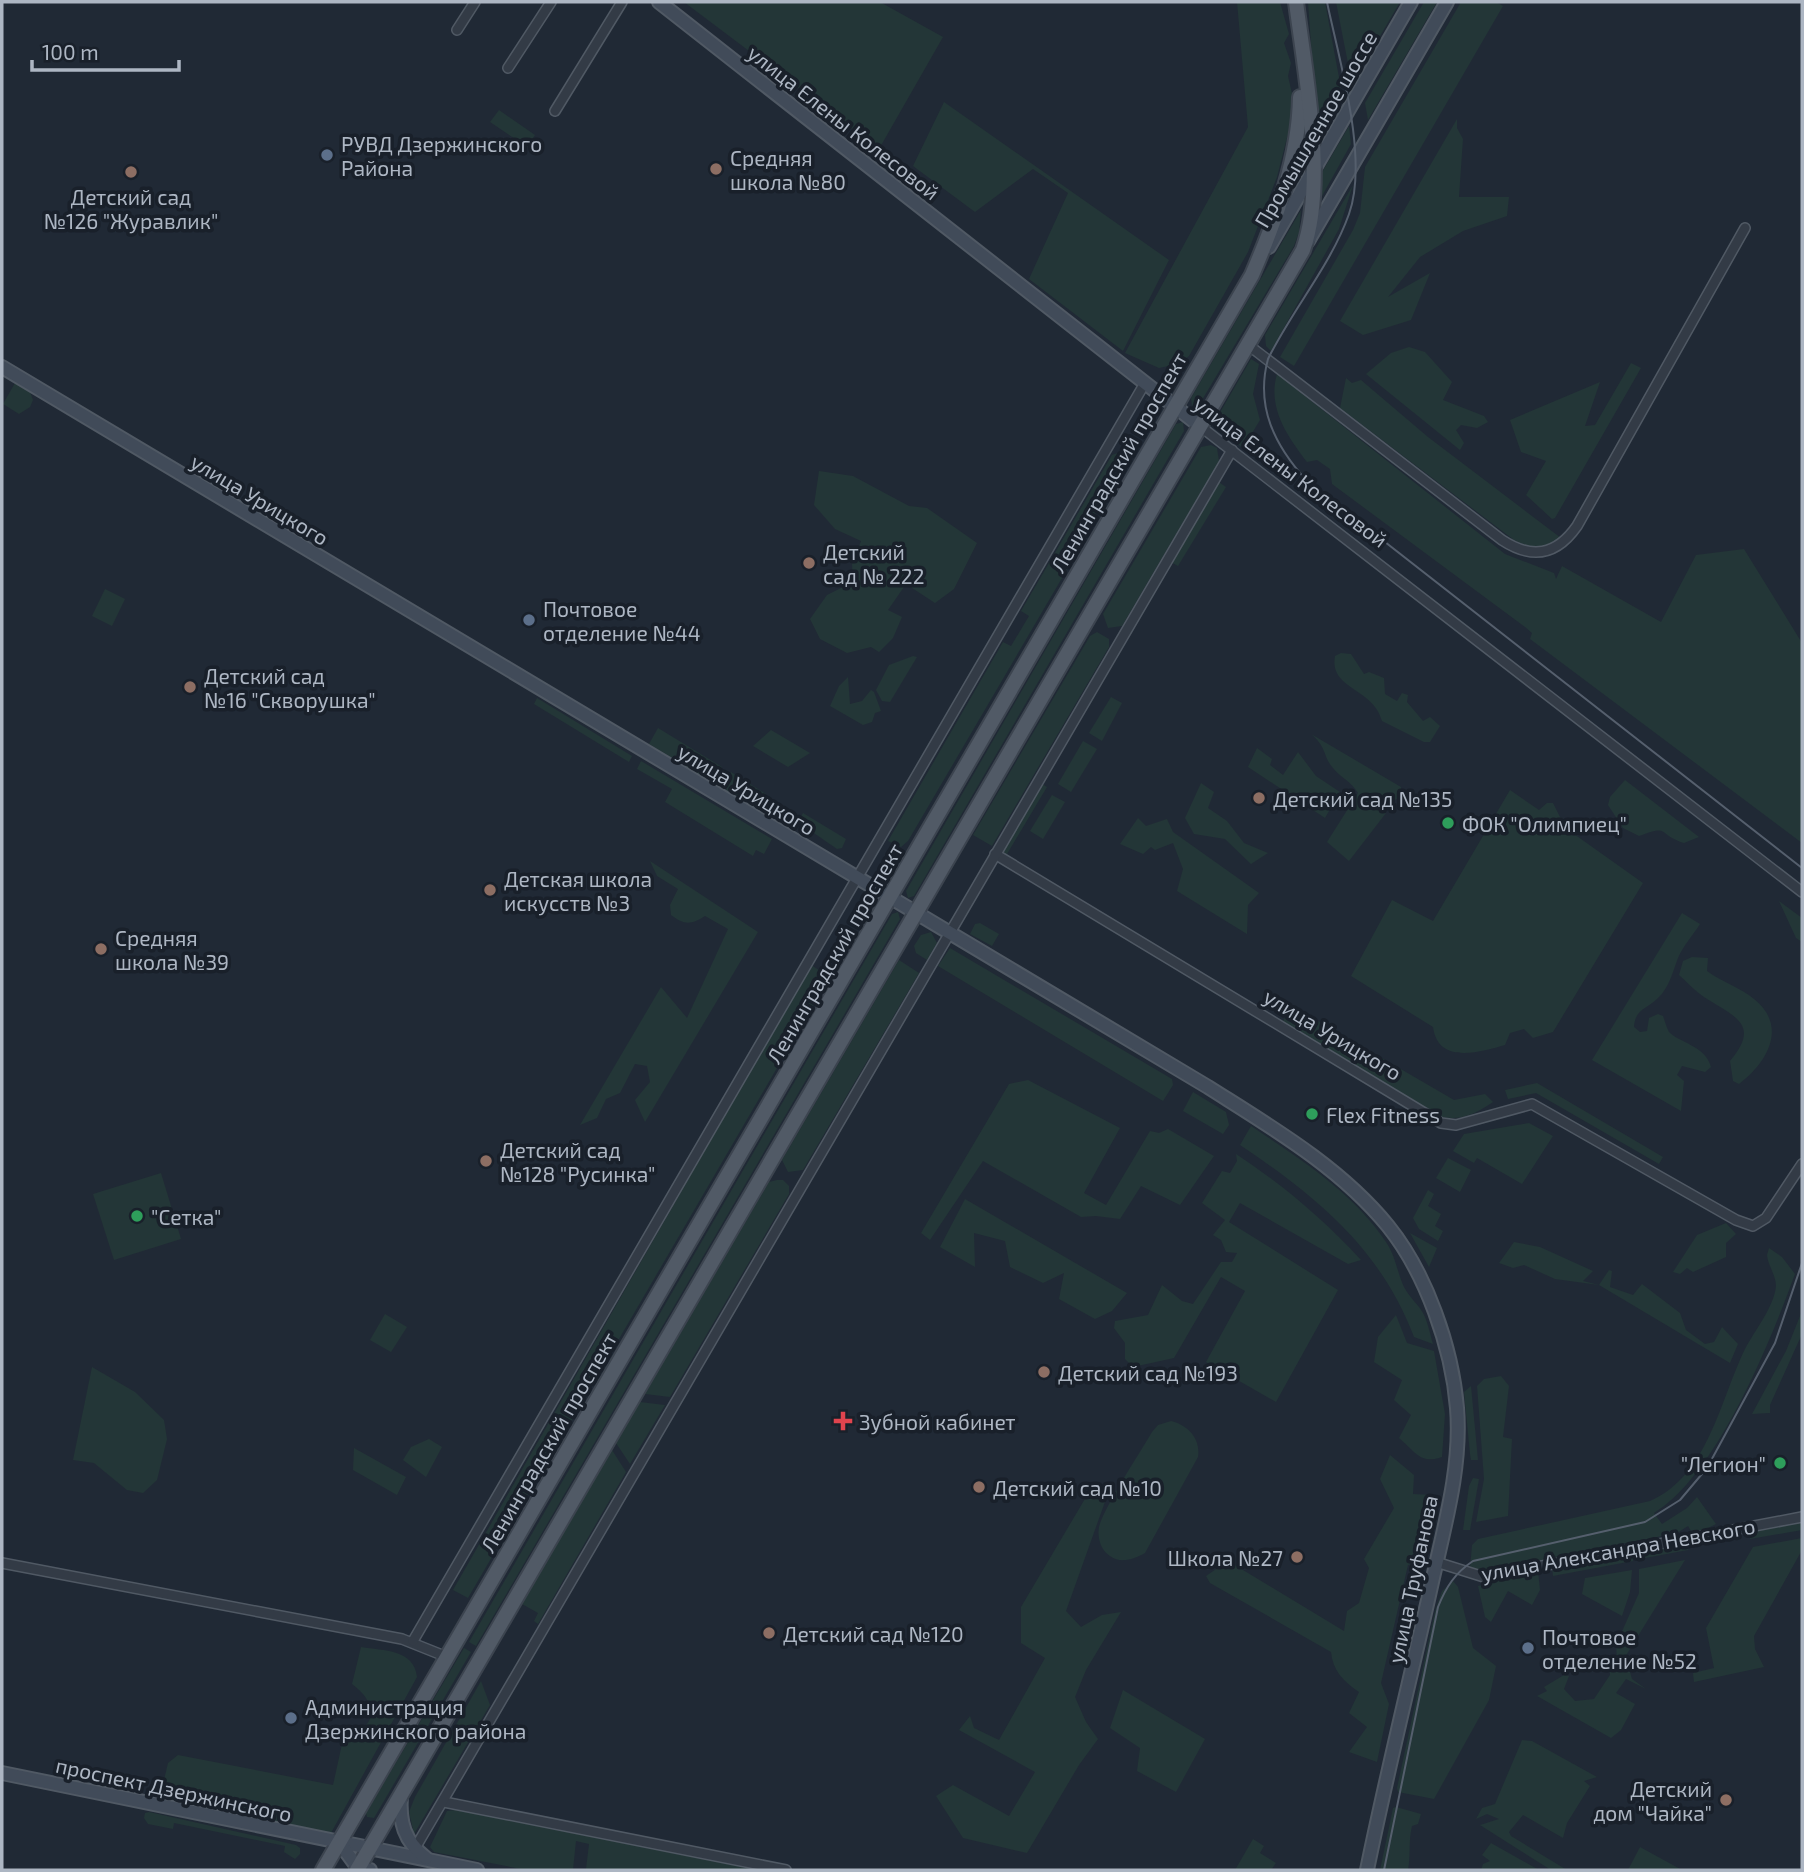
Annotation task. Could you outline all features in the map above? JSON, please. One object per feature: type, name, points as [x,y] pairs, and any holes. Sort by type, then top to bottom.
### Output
[{"type":"main road","name":"Ленинградский проспект","points":[[362,1869],[369,1849],[1303,250],[1311,221],[1313,172],[1296,2]]},
{"type":"main road","name":"Ленинградский проспект","points":[[323,1870],[1252,275],[1274,219],[1291,160],[1300,103],[1299,29]]},
{"type":"street","points":[[457,30],[475,2]]},
{"type":"street","points":[[508,68],[551,2]]},
{"type":"street","points":[[555,111],[622,2]]},
{"type":"street","name":"улица Елены Колесовой","points":[[659,2],[1174,407],[1802,891]]},
{"type":"street","name":"Промышленное шоссе","points":[[1252,275],[1411,2]]},
{"type":"street","points":[[1303,250],[1447,2]]},
{"type":"street","points":[[1247,344],[1502,540],[1521,551],[1539,554],[1562,543],[1577,526],[1745,228]]},
{"type":"street","name":"улица Урицкого","points":[[2,367],[1208,1087],[1315,1158],[1359,1194],[1389,1227],[1427,1296]]},
{"type":"street","points":[[413,1641],[1145,383]]},
{"type":"street","points":[[414,1850],[1232,450]]},
{"type":"street","name":"улица Урицкого","points":[[995,854],[1441,1123],[1455,1125],[1532,1104],[1736,1220],[1753,1226],[1762,1223],[1802,1164]]},
{"type":"street","name":"улица Труфанова","points":[[1367,1870],[1454,1474],[1457,1408],[1447,1355],[1427,1296]]},
{"type":"street","name":"улица Александра Невского","points":[[1436,1562],[1484,1577],[1802,1517]]},
{"type":"street","points":[[2,1563],[413,1641],[447,1657]]},
{"type":"street","name":"проспект Дзержинского","points":[[2,1773],[477,1870]]},
{"type":"street","points":[[401,1795],[399,1814],[403,1832],[414,1850],[429,1861]]},
{"type":"street","points":[[444,1802],[786,1870]]},
{"type":"street","points":[[339,1842],[362,1869]]},
{"type":"shaded area","points":[[684,2],[880,2],[943,37],[879,149]]},
{"type":"shaded area","points":[[1237,2],[1280,2],[1289,34],[1284,43],[1291,63],[1288,76],[1293,98],[1289,130],[1277,177],[1248,252],[1189,356],[1178,364],[1159,368],[1125,353],[1248,127]]},
{"type":"shaded area","points":[[1308,2],[1325,2],[1343,99],[1318,143]]},
{"type":"shaded area","points":[[1336,2],[1400,2],[1352,84]]},
{"type":"shaded area","points":[[1424,2],[1437,2],[1368,120],[1365,103]]},
{"type":"shaded area","points":[[1461,2],[1496,2],[1503,6],[1294,366],[1280,357],[1353,230],[1360,213],[1365,167]]},
{"type":"shaded area","points":[[944,102],[1169,260],[1123,351],[1029,279],[1068,193],[1033,169],[975,212],[913,166]]},
{"type":"shaded area","points":[[499,110],[535,135],[527,147],[490,122]]},
{"type":"shaded area","points":[[1457,119],[1457,128],[1463,139],[1459,197],[1509,197],[1507,216],[1463,231],[1420,257],[1388,297],[1430,273],[1411,320],[1363,335],[1340,321]]},
{"type":"shaded area","points":[[1349,126],[1351,144],[1322,196],[1321,174]]},
{"type":"shaded area","points":[[1353,185],[1339,229],[1271,351],[1266,346],[1265,335]]},
{"type":"shaded area","points":[[1301,210],[1299,232],[1294,246],[1199,405],[1192,406],[1191,398]]},
{"type":"shaded area","points":[[1409,347],[1425,352],[1452,382],[1443,400],[1484,416],[1488,422],[1477,428],[1461,425],[1456,430],[1464,443],[1460,450],[1366,374],[1391,353]]},
{"type":"shaded area","points":[[1251,359],[1259,364],[1253,394],[1260,420],[1243,448],[1216,427],[1215,421]]},
{"type":"shaded area","points":[[1631,363],[1641,368],[1552,519],[1526,495],[1546,461],[1521,452],[1510,420],[1600,382],[1585,426],[1595,425]]},
{"type":"shaded area","points":[[1277,374],[1505,554],[1554,573],[1556,579],[1562,566],[1661,622],[1696,555],[1744,549],[1802,643],[1802,843],[1530,639],[1532,633],[1525,627],[1332,484],[1330,469],[1317,460],[1307,462],[1287,432],[1277,410]]},
{"type":"shaded area","points":[[1346,378],[1352,383],[1361,380],[1428,437],[1561,538],[1544,547],[1526,545],[1514,540],[1340,408]]},
{"type":"shaded area","points":[[15,383],[30,392],[33,400],[30,407],[19,414],[3,404]]},
{"type":"shaded area","points":[[1183,422],[1184,431],[914,896],[908,898],[906,891],[1176,424]]},
{"type":"shaded area","points":[[1211,445],[1217,448],[1219,461],[1122,626],[1108,628],[1103,614],[1201,447]]},
{"type":"shaded area","points":[[1120,452],[1128,456],[1115,472],[1103,480],[1096,492],[1096,520],[908,841],[901,847],[888,841],[1003,642],[1011,646],[1029,616],[1021,611],[1112,455]]},
{"type":"shaded area","points":[[819,471],[853,476],[909,506],[927,508],[977,543],[954,589],[935,603],[906,584],[888,610],[902,617],[893,638],[879,652],[871,647],[847,653],[820,639],[810,619],[827,595],[853,582],[852,564],[861,541],[835,529],[814,505]]},
{"type":"shaded area","points":[[1217,481],[1226,487],[1178,566],[1169,561]]},
{"type":"shaded area","points":[[105,589],[125,599],[112,626],[92,616]]},
{"type":"shaded area","points":[[1097,632],[1109,639],[1109,647],[992,846],[973,835],[1090,636]]},
{"type":"shaded area","points":[[1341,653],[1351,654],[1364,674],[1369,672],[1384,678],[1385,694],[1397,701],[1402,693],[1408,695],[1407,702],[1423,721],[1430,717],[1440,726],[1430,742],[1424,742],[1382,721],[1370,701],[1339,676],[1335,667],[1335,656]]},
{"type":"shaded area","points":[[917,657],[890,702],[882,701],[876,690],[889,665]]},
{"type":"shaded area","points":[[848,677],[850,704],[862,701],[871,690],[874,692],[881,711],[875,713],[872,722],[863,725],[830,706],[839,686]]},
{"type":"shaded area","points":[[1111,697],[1122,703],[1102,741],[1089,733]]},
{"type":"shaded area","points":[[537,698],[632,756],[629,762],[534,704]]},
{"type":"shaded area","points":[[658,728],[722,767],[715,779],[709,780],[649,744]]},
{"type":"shaded area","points":[[771,730],[810,753],[788,767],[753,746]]},
{"type":"shaded area","points":[[1311,734],[1401,787],[1401,797],[1379,808],[1386,813],[1349,861],[1327,842],[1358,793],[1333,768],[1320,743]]},
{"type":"shaded area","points":[[1083,741],[1097,749],[1071,792],[1058,784]]},
{"type":"shaded area","points":[[1257,748],[1272,759],[1270,765],[1283,775],[1298,752],[1316,776],[1340,792],[1325,818],[1248,767]]},
{"type":"shaded area","points":[[641,761],[772,839],[764,854],[756,850],[753,856],[665,802],[672,789],[637,769]]},
{"type":"shaded area","points":[[731,772],[766,794],[759,805],[727,791],[725,784]]},
{"type":"shaded area","points":[[1625,780],[1699,837],[1684,843],[1660,831],[1639,836],[1623,828],[1608,805],[1610,797]]},
{"type":"shaded area","points":[[1201,783],[1214,792],[1208,808],[1227,821],[1244,843],[1268,853],[1251,864],[1225,839],[1194,834],[1185,818]]},
{"type":"shaded area","points":[[1042,784],[1047,787],[1007,854],[1002,851]]},
{"type":"shaded area","points":[[1510,790],[1539,810],[1547,803],[1553,803],[1560,817],[1573,825],[1574,834],[1643,883],[1553,1032],[1533,1038],[1524,1029],[1510,1033],[1505,1045],[1473,1052],[1451,1051],[1443,1047],[1437,1039],[1433,1027],[1351,976],[1392,900],[1433,921]]},
{"type":"shaded area","points":[[1052,795],[1065,802],[1043,839],[1030,831]]},
{"type":"shaded area","points":[[803,813],[846,839],[842,848],[837,849],[798,822]]},
{"type":"shaded area","points":[[1138,818],[1146,826],[1167,819],[1173,832],[1259,893],[1248,905],[1247,934],[1177,891],[1183,869],[1173,843],[1155,850],[1151,847],[1143,854],[1120,844]]},
{"type":"shaded area","points":[[650,861],[758,932],[645,1122],[635,1100],[650,1082],[647,1066],[635,1064],[620,1093],[606,1099],[597,1118],[580,1125],[661,987],[687,1018],[728,929],[705,916],[688,923],[671,915],[670,905],[678,889],[657,876]]},
{"type":"shaded area","points":[[1779,901],[1802,918],[1802,942],[1796,938]]},
{"type":"shaded area","points":[[898,912],[900,919],[476,1646],[469,1642],[892,914]]},
{"type":"shaded area","points":[[1682,913],[1700,924],[1680,954],[1665,989],[1639,1013],[1634,1027],[1640,1032],[1647,1031],[1649,1018],[1658,1014],[1663,1016],[1673,1036],[1698,1049],[1708,1060],[1711,1067],[1705,1072],[1682,1066],[1677,1075],[1684,1081],[1681,1111],[1592,1060]]},
{"type":"shaded area","points":[[980,923],[999,934],[992,946],[970,934],[975,924]]},
{"type":"shaded area","points":[[931,932],[937,943],[927,960],[916,953],[914,946],[921,935]]},
{"type":"shaded area","points":[[950,948],[1172,1079],[1173,1085],[1163,1101],[938,966]]},
{"type":"shaded area","points":[[1692,957],[1708,958],[1707,971],[1754,999],[1770,1021],[1772,1032],[1765,1055],[1739,1084],[1733,1081],[1730,1061],[1739,1048],[1744,1030],[1734,1016],[1701,995],[1679,975],[1683,961]]},
{"type":"shaded area","points":[[899,960],[919,973],[803,1170],[788,1172],[782,1160]]},
{"type":"shaded area","points":[[811,965],[830,977],[468,1598],[453,1590]]},
{"type":"shaded area","points":[[1288,1013],[1300,1020],[1313,1018],[1454,1100],[1485,1094],[1493,1102],[1469,1115],[1442,1117],[1283,1021]]},
{"type":"shaded area","points":[[1028,1080],[1120,1128],[1084,1193],[1106,1205],[1150,1131],[1159,1133],[1168,1129],[1214,1156],[1180,1205],[1141,1186],[1120,1219],[1081,1217],[983,1161],[930,1240],[921,1233],[1009,1084]]},
{"type":"shaded area","points":[[1537,1083],[1663,1157],[1659,1164],[1536,1093],[1508,1099],[1505,1090]]},
{"type":"shaded area","points":[[1193,1092],[1226,1112],[1229,1125],[1223,1134],[1183,1111]]},
{"type":"shaded area","points":[[1529,1123],[1553,1136],[1522,1184],[1477,1158],[1474,1163],[1453,1151],[1464,1134]]},
{"type":"shaded area","points":[[1251,1126],[1342,1192],[1373,1224],[1389,1248],[1404,1287],[1423,1313],[1433,1344],[1414,1337],[1400,1305],[1383,1277],[1343,1227],[1295,1184],[1240,1145]]},
{"type":"shaded area","points":[[1236,1154],[1302,1203],[1361,1260],[1348,1264],[1240,1203],[1229,1222],[1338,1290],[1276,1402],[1206,1362],[1245,1291],[1221,1277],[1174,1358],[1133,1367],[1125,1359],[1125,1343],[1114,1328],[1115,1321],[1148,1315],[1162,1285],[1182,1301],[1193,1304],[1221,1262],[1232,1262],[1237,1253],[1226,1252],[1221,1240],[1213,1235],[1225,1220],[1202,1203],[1222,1171],[1230,1173],[1237,1161]]},
{"type":"shaded area","points":[[1448,1158],[1471,1170],[1460,1192],[1436,1178]]},
{"type":"shaded area","name":"\"Сетка\"","points":[[161,1173],[181,1239],[114,1260],[93,1194]]},
{"type":"shaded area","points":[[783,1180],[789,1186],[789,1194],[670,1397],[645,1394],[769,1182]]},
{"type":"shaded area","points":[[1428,1190],[1434,1194],[1428,1206],[1441,1214],[1435,1226],[1443,1231],[1438,1241],[1419,1229],[1413,1218]]},
{"type":"shaded area","points":[[965,1199],[1127,1293],[1112,1311],[1095,1319],[1059,1299],[1064,1273],[1043,1283],[1010,1267],[1005,1241],[974,1233],[975,1267],[940,1247]]},
{"type":"shaded area","points":[[1726,1223],[1736,1234],[1726,1243],[1726,1257],[1693,1272],[1687,1268],[1680,1274],[1673,1272],[1697,1235]]},
{"type":"shaded area","points":[[1410,1233],[1437,1248],[1429,1267]]},
{"type":"shaded area","points":[[1514,1242],[1540,1247],[1593,1271],[1583,1281],[1599,1285],[1555,1279],[1524,1265],[1513,1268],[1499,1263]]},
{"type":"shaded area","points":[[1769,1248],[1782,1257],[1795,1274],[1756,1370],[1738,1406],[1699,1470],[1677,1495],[1654,1513],[1662,1524],[1687,1508],[1697,1497],[1716,1524],[1704,1530],[1691,1531],[1688,1526],[1677,1533],[1482,1572],[1470,1568],[1472,1545],[1478,1539],[1650,1501],[1670,1489],[1686,1474],[1710,1435],[1745,1349],[1775,1294],[1775,1278],[1767,1255]]},
{"type":"shaded area","points":[[1609,1270],[1612,1271],[1610,1287],[1633,1295],[1642,1284],[1680,1313],[1686,1330],[1705,1344],[1714,1342],[1722,1327],[1738,1344],[1730,1363],[1599,1285]]},
{"type":"shaded area","points":[[1802,1311],[1802,1334],[1770,1405],[1770,1413],[1752,1414],[1786,1351]]},
{"type":"shaded area","points":[[385,1314],[407,1327],[391,1352],[370,1340]]},
{"type":"shaded area","points":[[1396,1315],[1407,1343],[1434,1351],[1445,1414],[1442,1457],[1423,1458],[1399,1438],[1411,1415],[1394,1400],[1402,1380],[1374,1362],[1378,1337]]},
{"type":"shaded area","points":[[92,1367],[135,1392],[164,1420],[167,1439],[157,1480],[143,1493],[127,1490],[94,1463],[73,1460]]},
{"type":"shaded area","points":[[1501,1376],[1509,1386],[1503,1437],[1512,1439],[1508,1516],[1476,1522],[1484,1479],[1477,1386],[1484,1379]]},
{"type":"shaded area","points":[[1471,1386],[1478,1460],[1471,1460],[1464,1392]]},
{"type":"shaded area","points":[[640,1402],[665,1405],[630,1464],[616,1443]]},
{"type":"shaded area","points":[[1171,1421],[1188,1429],[1192,1434],[1197,1444],[1198,1457],[1145,1553],[1128,1560],[1119,1560],[1107,1553],[1100,1543],[1099,1527],[1102,1518],[1152,1432],[1158,1425]]},
{"type":"shaded area","points":[[429,1439],[442,1447],[426,1477],[403,1460],[411,1447]]},
{"type":"shaded area","points":[[354,1448],[406,1477],[397,1495],[353,1470]]},
{"type":"shaded area","points":[[612,1450],[626,1472],[538,1624],[534,1621],[538,1613],[522,1604]]},
{"type":"shaded area","points":[[1390,1455],[1414,1475],[1413,1494],[1434,1495],[1420,1561],[1408,1565],[1381,1683],[1389,1704],[1377,1762],[1349,1752],[1367,1727],[1349,1713],[1359,1692],[1340,1675],[1331,1652],[1210,1583],[1206,1576],[1228,1561],[1344,1631],[1347,1611],[1359,1603],[1369,1568],[1364,1559],[1394,1508],[1380,1479]]},
{"type":"shaded area","points":[[1473,1478],[1479,1479],[1470,1530],[1463,1530],[1469,1486]]},
{"type":"shaded area","points":[[1089,1492],[1106,1499],[1066,1611],[1081,1627],[1102,1615],[1121,1612],[1086,1670],[1075,1697],[1086,1722],[1098,1739],[1079,1765],[1027,1853],[963,1838],[936,1796],[953,1785],[1009,1816],[1035,1772],[959,1730],[970,1716],[974,1728],[999,1740],[1045,1658],[1021,1643],[1021,1607]]},
{"type":"shaded area","points":[[1802,1523],[1802,1530],[1750,1539],[1751,1532]]},
{"type":"shaded area","points":[[1802,1538],[1802,1550],[1754,1636],[1755,1649],[1764,1667],[1694,1682],[1693,1673],[1714,1668],[1706,1628],[1753,1547]]},
{"type":"shaded area","points":[[1693,1541],[1688,1550],[1640,1559],[1639,1550]]},
{"type":"shaded area","points":[[1632,1552],[1633,1561],[1553,1576],[1552,1567]]},
{"type":"shaded area","points":[[1685,1560],[1617,1670],[1630,1672],[1632,1679],[1646,1689],[1626,1679],[1616,1693],[1635,1704],[1621,1730],[1611,1738],[1537,1696],[1547,1691],[1544,1687],[1564,1675],[1569,1676],[1564,1689],[1575,1701],[1594,1699],[1610,1675],[1609,1663],[1617,1659],[1616,1645],[1639,1593],[1639,1569]]},
{"type":"shaded area","points":[[1632,1570],[1630,1592],[1622,1616],[1582,1594],[1585,1578]]},
{"type":"shaded area","points":[[1538,1571],[1540,1590],[1532,1605],[1508,1591],[1491,1622],[1485,1617],[1478,1586]]},
{"type":"shaded area","points":[[1453,1581],[1458,1587],[1473,1648],[1496,1666],[1489,1700],[1434,1799],[1398,1792],[1397,1788],[1435,1611],[1442,1591]]},
{"type":"shaded area","points":[[361,1647],[404,1656],[415,1668],[417,1677],[331,1833],[174,1803],[166,1797],[163,1784],[168,1763],[178,1755],[333,1785],[344,1735],[364,1727],[371,1714],[367,1699],[352,1684]]},
{"type":"shaded area","points":[[464,1648],[471,1652],[374,1818],[367,1817],[366,1813]]},
{"type":"shaded area","points":[[481,1681],[490,1705],[414,1834],[409,1812],[415,1797]]},
{"type":"shaded area","points":[[1123,1690],[1205,1739],[1176,1792],[1137,1771],[1140,1748],[1110,1728]]},
{"type":"shaded area","points":[[1522,1740],[1532,1741],[1597,1777],[1584,1781],[1590,1786],[1567,1823],[1563,1838],[1523,1815],[1509,1832],[1511,1836],[1567,1870],[1551,1870],[1480,1825],[1499,1819],[1487,1814],[1476,1819],[1482,1808],[1495,1804]]},
{"type":"shaded area","points":[[1393,1808],[1421,1814],[1418,1824],[1412,1826],[1408,1870],[1380,1870]]},
{"type":"shaded area","points":[[456,1810],[757,1870],[591,1870],[586,1869],[589,1844],[576,1841],[573,1870],[526,1870],[434,1852],[430,1847],[447,1811]]},
{"type":"shaded area","points":[[145,1813],[296,1845],[300,1848],[300,1854],[295,1859],[284,1852],[285,1846],[174,1823],[173,1829],[148,1824],[144,1818]]},
{"type":"shaded area","points":[[1253,1839],[1264,1846],[1260,1853],[1276,1863],[1271,1870],[1235,1870]]},
{"type":"shaded area","points":[[1491,1843],[1539,1870],[1481,1870],[1483,1864],[1490,1861],[1482,1855]]},
{"type":"shaded area","points":[[1640,1847],[1682,1870],[1628,1870]]},
{"type":"tram line","points":[[1327,2],[1350,109],[1356,165],[1354,191],[1349,214],[1332,251],[1268,359],[1264,393],[1266,409],[1277,440],[1307,481],[1802,868]]},
{"type":"tram line","points":[[1384,1870],[1438,1607],[1452,1581],[1473,1561],[1645,1522],[1680,1500],[1707,1468],[1775,1343],[1802,1263]]},
{"type":"place","name":"РУВД Дзержинского Района","points":[[327,155]]},
{"type":"place","name":"Средняя школа №80","points":[[716,169]]},
{"type":"place","name":"Детский сад №126 \"Журавлик\"","points":[[131,172]]},
{"type":"place","name":"Детский сад № 222","points":[[809,563]]},
{"type":"place","name":"Почтовое отделение №44","points":[[529,620]]},
{"type":"place","name":"Детский сад №16 \"Скворушка\"","points":[[190,687]]},
{"type":"place","name":"Детский сад №135","points":[[1259,798]]},
{"type":"place","name":"ФОК \"Олимпиец\"","points":[[1448,823]]},
{"type":"place","name":"Детская школа искусств №3","points":[[490,890]]},
{"type":"place","name":"Средняя школа №39","points":[[101,949]]},
{"type":"place","name":"Flex Fitness","points":[[1312,1114]]},
{"type":"place","name":"Детский сад №128 \"Русинка\"","points":[[486,1161]]},
{"type":"place","name":"\"Сетка\"","points":[[137,1216]]},
{"type":"place","name":"Детский сад №193","points":[[1044,1372]]},
{"type":"place","name":"Зубной кабинет","points":[[843,1421]]},
{"type":"place","name":"\"Легион\"","points":[[1780,1463]]},
{"type":"place","name":"Детский сад №10","points":[[979,1487]]},
{"type":"place","name":"Школа №27","points":[[1297,1557]]},
{"type":"place","name":"Детский сад №120","points":[[769,1633]]},
{"type":"place","name":"Почтовое отделение №52","points":[[1528,1648]]},
{"type":"place","name":"Администрация Дзержинского района","points":[[291,1718]]},
{"type":"place","name":"Детский дом \"Чайка\"","points":[[1726,1800]]}]
